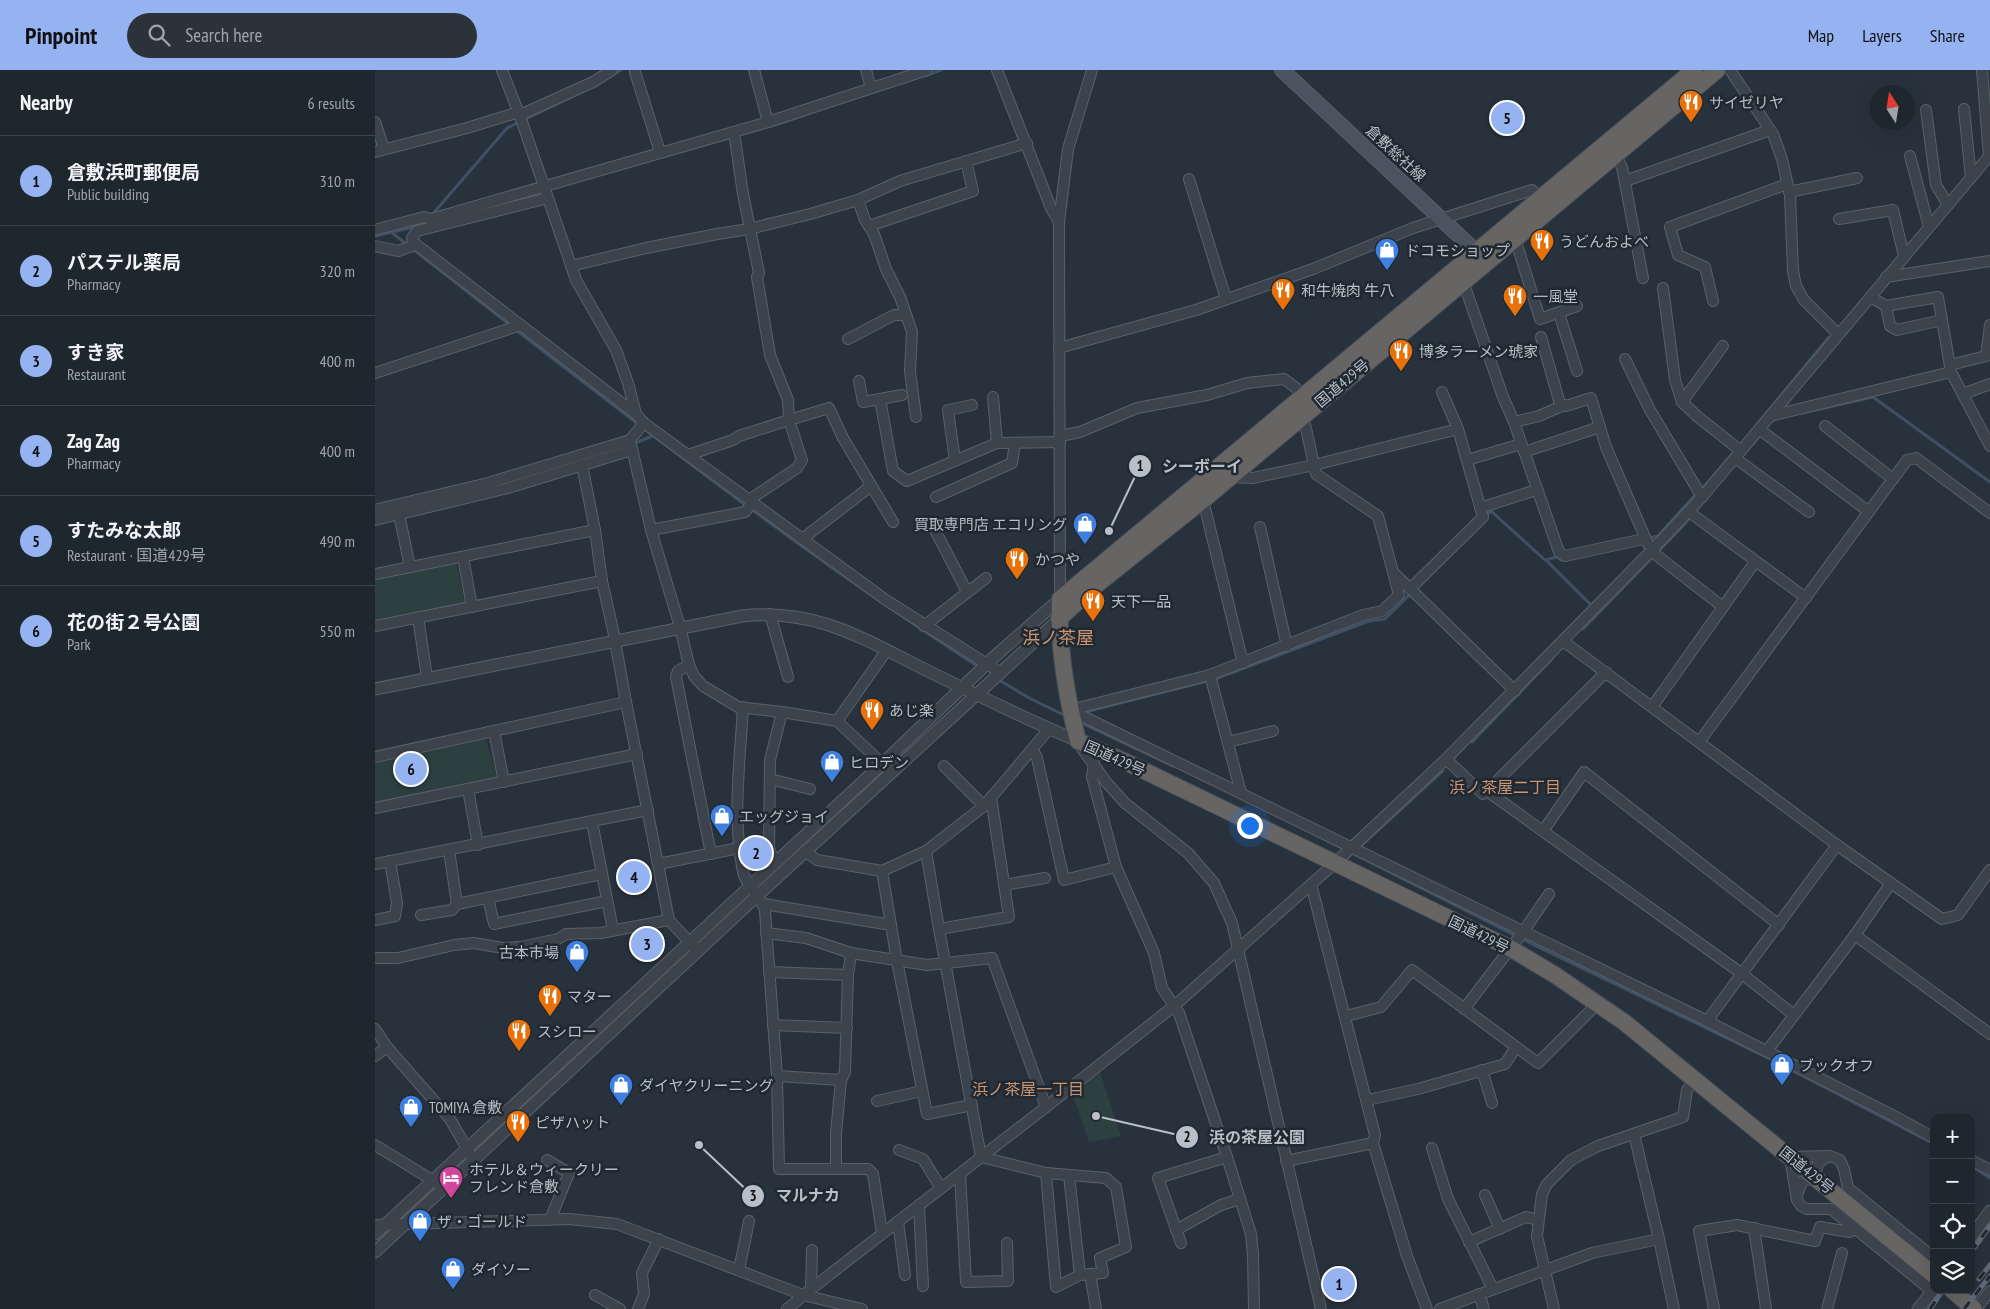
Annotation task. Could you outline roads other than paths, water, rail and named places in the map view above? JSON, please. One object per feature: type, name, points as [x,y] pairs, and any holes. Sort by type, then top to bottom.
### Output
[{"type":"highway","name":"国道429号","points":[[1694,70],[1546,203],[1481,257],[1302,397],[1060,599],[1059,639],[1072,716],[1078,741],[1098,758],[1345,853],[1517,939],[1555,975],[1624,1022],[1815,1177],[1930,1282]]},
{"type":"highway","name":"国道429号","points":[[1059,619],[1090,590],[1203,500],[1463,281],[1481,257],[1515,238],[1546,203],[1615,155],[1717,70]]},
{"type":"highway","points":[[1965,1294],[1984,1300]]},
{"type":"main road","name":"倉敷総社線","points":[[1282,70],[1481,257]]},
{"type":"street","points":[[502,70],[521,118],[576,280],[616,350],[628,383],[635,414],[642,426],[688,455],[749,505],[802,539],[997,676]]},
{"type":"street","points":[[375,122],[380,150],[467,128],[521,118],[593,82],[612,70]]},
{"type":"street","points":[[754,70],[768,122]]},
{"type":"street","points":[[866,70],[871,88]]},
{"type":"street","points":[[375,230],[416,226],[546,191],[660,152],[768,122],[927,70]]},
{"type":"street","points":[[997,70],[1051,208],[1059,222]]},
{"type":"street","points":[[375,1234],[380,1225],[433,1180],[883,763],[983,667],[1060,599],[1059,222],[1068,149],[1092,70]]},
{"type":"street","points":[[1730,70],[1770,130],[1782,159],[1788,188],[1793,271],[1796,286],[1804,300],[1838,334]]},
{"type":"street","points":[[787,1309],[1174,1006],[1447,759],[1563,640],[1691,514],[1702,497],[1738,454],[1762,431],[1770,416],[1838,334],[1990,156],[1982,70]]},
{"type":"street","points":[[635,72],[660,152]]},
{"type":"street","points":[[1964,109],[1971,178]]},
{"type":"street","points":[[1926,110],[1936,185],[1947,205]]},
{"type":"street","points":[[1625,181],[1770,130]]},
{"type":"street","points":[[651,530],[749,505],[797,468],[802,460],[789,420],[788,400],[770,356],[757,277],[759,273],[749,229],[734,132]]},
{"type":"street","points":[[571,266],[655,246],[749,229],[858,200],[900,181],[1027,143]]},
{"type":"street","points":[[1615,155],[1622,167],[1643,278]]},
{"type":"street","points":[[1910,156],[1929,227]]},
{"type":"street","points":[[869,226],[973,191],[966,161]]},
{"type":"street","points":[[1713,301],[1705,267],[1678,256],[1670,227],[1788,188],[1857,178]]},
{"type":"street","points":[[1189,179],[1226,299]]},
{"type":"street","points":[[1059,348],[1197,310],[1313,268],[1413,228],[1532,190],[1546,203]]},
{"type":"street","points":[[412,247],[416,226],[429,218],[546,191]]},
{"type":"street","points":[[858,200],[874,234],[886,269],[900,297],[912,332],[909,365],[917,417]]},
{"type":"street","points":[[1839,220],[1893,210],[1904,256]]},
{"type":"street","points":[[1515,238],[1540,319],[1577,306]]},
{"type":"street","points":[[375,246],[398,251],[412,247],[424,249],[516,326],[635,414]]},
{"type":"street","points":[[1886,277],[1990,262]]},
{"type":"street","points":[[1463,281],[1503,397],[1515,422],[1536,490],[1559,552],[1565,556],[1644,539]]},
{"type":"street","points":[[1663,288],[1675,380],[1682,402],[1738,454],[1809,512]]},
{"type":"street","points":[[1870,297],[1886,306],[1938,296],[1950,369],[1990,445]]},
{"type":"street","points":[[1886,306],[1890,326],[1897,330],[1942,320]]},
{"type":"street","points":[[1559,313],[1577,371]]},
{"type":"street","points":[[847,339],[894,314],[906,315]]},
{"type":"street","points":[[1770,416],[1950,369],[1987,356],[1990,325]]},
{"type":"street","points":[[375,373],[516,326]]},
{"type":"street","points":[[1541,338],[1560,404],[1564,405]]},
{"type":"street","points":[[1682,402],[1723,346]]},
{"type":"street","points":[[1625,360],[1650,410],[1702,497]]},
{"type":"street","points":[[880,399],[893,471],[907,481],[997,443],[1060,439],[1137,408],[1207,395],[1247,383],[1283,379],[1296,388],[1302,397],[1303,415],[1316,474],[1378,516],[1399,595],[1382,611],[1363,615],[1243,663],[1211,679],[1072,716]]},
{"type":"street","points":[[859,382],[863,402],[902,395]]},
{"type":"street","points":[[1963,394],[1990,384]]},
{"type":"street","points":[[1412,590],[1483,517],[1458,429],[1443,392]]},
{"type":"street","points":[[993,397],[997,443]]},
{"type":"street","points":[[1515,422],[1539,416],[1564,405],[1591,398],[1606,448],[1644,539],[1654,552],[1723,607]]},
{"type":"street","points":[[955,461],[948,410],[972,406]]},
{"type":"street","points":[[688,455],[733,440],[739,436],[829,408],[843,438],[893,522]]},
{"type":"street","points":[[375,520],[508,488],[582,465],[631,445],[642,426]]},
{"type":"street","points":[[1825,426],[1893,478]]},
{"type":"street","points":[[1467,460],[1600,428]]},
{"type":"street","points":[[1230,477],[1253,478],[1314,465],[1458,429]]},
{"type":"street","points":[[1762,431],[1869,512]]},
{"type":"street","points":[[936,496],[1012,463],[1015,443]]},
{"type":"street","points":[[375,510],[489,483],[631,445]]},
{"type":"street","points":[[631,445],[651,530],[680,627],[689,665],[694,676],[703,686],[738,707],[837,721],[891,772]]},
{"type":"street","points":[[1699,742],[1907,460],[1916,458],[1990,513]]},
{"type":"street","points":[[582,465],[595,530],[602,581],[669,920],[698,951]]},
{"type":"street","points":[[802,539],[871,486]]},
{"type":"street","points":[[1480,508],[1536,490]]},
{"type":"street","points":[[1203,500],[1243,663]]},
{"type":"street","points":[[399,514],[410,567]]},
{"type":"street","points":[[1691,514],[1806,598]]},
{"type":"street","points":[[1260,527],[1287,646]]},
{"type":"street","points":[[375,574],[595,530]]},
{"type":"street","points":[[935,530],[967,592]]},
{"type":"street","points":[[463,557],[472,607]]},
{"type":"street","points":[[1652,707],[1755,562]]},
{"type":"street","points":[[1393,572],[1515,690]]},
{"type":"street","points":[[925,626],[985,578]]},
{"type":"street","points":[[375,626],[602,581]]},
{"type":"street","points":[[769,614],[788,677]]},
{"type":"street","points":[[375,689],[742,616],[769,614],[797,616],[849,631],[962,688],[1078,741]]},
{"type":"street","points":[[418,617],[427,678]]},
{"type":"street","points":[[375,1252],[698,951],[761,899],[806,852],[891,772],[1059,619]]},
{"type":"street","points":[[1563,640],[1837,844],[1942,919],[1958,915],[1990,870]]},
{"type":"street","points":[[837,721],[887,650]]},
{"type":"street","points":[[689,665],[678,671],[676,677],[711,854]]},
{"type":"street","points":[[1447,759],[1483,794],[1606,672]]},
{"type":"street","points":[[1211,679],[1241,793]]},
{"type":"street","points":[[375,757],[626,702]]},
{"type":"street","points":[[743,707],[737,827],[743,874],[761,899],[766,933],[777,1076],[779,1169],[868,1169],[873,1174],[882,1233]]},
{"type":"street","points":[[775,863],[769,848],[770,760],[781,712]]},
{"type":"street","points":[[1072,716],[1241,793],[1345,853],[1517,939],[1707,1021],[1896,1116],[1930,1136]]},
{"type":"street","points":[[806,852],[817,860],[882,871],[926,851],[984,806],[1049,729]]},
{"type":"street","points":[[494,731],[504,782]]},
{"type":"street","points":[[1228,742],[1273,731]]},
{"type":"street","points":[[1033,750],[1037,758],[1064,880],[1116,867]]},
{"type":"street","points":[[375,808],[637,754]]},
{"type":"street","points":[[1098,758],[1092,777],[1116,867],[1154,953],[1162,988],[1179,1013],[1251,1234],[1254,1309]]},
{"type":"street","points":[[1098,758],[1125,803],[1188,853],[1214,883],[1232,924],[1321,1309]]},
{"type":"street","points":[[944,766],[984,806]]},
{"type":"street","points":[[1543,831],[1584,772],[1779,924]]},
{"type":"street","points":[[770,779],[810,789]]},
{"type":"street","points":[[468,789],[478,845]]},
{"type":"street","points":[[1487,791],[1741,974],[1794,1015]]},
{"type":"street","points":[[939,929],[1009,918],[991,797]]},
{"type":"street","points":[[375,864],[648,810]]},
{"type":"street","points":[[592,822],[613,930]]},
{"type":"street","points":[[1707,1021],[1837,844]]},
{"type":"street","points":[[658,864],[739,848]]},
{"type":"street","points":[[449,850],[457,904]]},
{"type":"street","points":[[926,851],[972,1105],[978,1150],[981,1157]]},
{"type":"street","points":[[375,920],[395,916],[397,903],[390,861]]},
{"type":"street","points":[[882,871],[897,961],[927,1114],[972,1105]]},
{"type":"street","points":[[421,915],[451,910],[457,904],[602,874]]},
{"type":"street","points":[[1004,885],[1045,878]]},
{"type":"street","points":[[1767,1051],[1855,935],[1891,883]]},
{"type":"street","points":[[1311,884],[1367,1100],[1375,1135],[1373,1143],[1407,1256],[1427,1309]]},
{"type":"street","points":[[1464,1009],[1549,894]]},
{"type":"street","points":[[488,898],[494,924],[607,901]]},
{"type":"street","points":[[761,899],[891,926]]},
{"type":"street","points":[[375,958],[398,958],[455,945],[474,943],[503,948],[520,947],[558,939],[566,934],[601,933],[669,920]]},
{"type":"street","points":[[766,933],[807,938],[851,953],[897,961],[927,964],[993,958],[1046,1107]]},
{"type":"street","points":[[1855,935],[1990,1034]]},
{"type":"street","points":[[836,1170],[836,1133],[841,1080],[845,1072],[848,975],[851,953]]},
{"type":"street","points":[[1345,1016],[1381,1007],[1412,970],[1538,1063],[1598,1003]]},
{"type":"street","points":[[769,972],[848,975]]},
{"type":"street","points":[[773,1024],[847,1028]]},
{"type":"street","points":[[375,1029],[387,1047],[449,1119],[474,1161]]},
{"type":"street","points":[[375,1056],[387,1047]]},
{"type":"street","points":[[1367,1100],[1418,1089],[1505,1064],[1516,1047]]},
{"type":"street","points":[[1482,1070],[1492,1103]]},
{"type":"street","points":[[777,1076],[841,1080]]},
{"type":"street","points":[[1554,1309],[1537,1236],[1542,1194],[1547,1184],[1571,1160],[1599,1146],[1683,1117],[1687,1090],[1695,1080]]},
{"type":"street","points":[[877,1101],[922,1091]]},
{"type":"street","points":[[1635,1134],[1674,1309]]},
{"type":"street","points":[[1286,1161],[1373,1143]]},
{"type":"street","points":[[375,1145],[445,1188]]},
{"type":"street","points":[[1432,1148],[1448,1199],[1493,1289]]},
{"type":"street","points":[[899,1150],[923,1159],[941,1188]]},
{"type":"street","points":[[1797,1200],[1802,1182],[1815,1177],[1818,1163],[1830,1156]]},
{"type":"street","points":[[1930,1255],[1848,1188],[1844,1169],[1839,1160],[1830,1156],[1790,1157],[1797,1200],[1801,1206],[1807,1209],[1831,1209],[1930,1283]]},
{"type":"street","points":[[981,1157],[1047,1173],[1106,1178],[1116,1187],[1127,1247],[1100,1258],[1103,1273],[1085,1274],[1056,1287],[1047,1173]]},
{"type":"street","points":[[1181,1242],[1158,1178],[1227,1157]]},
{"type":"street","points":[[547,1160],[569,1173],[550,1220]]},
{"type":"street","points":[[1975,1162],[1990,1170]]},
{"type":"street","points":[[960,1174],[966,1282],[1007,1281],[1007,1243]]},
{"type":"street","points":[[1069,1175],[1085,1274],[1097,1309]]},
{"type":"street","points":[[1485,1195],[1500,1229]]},
{"type":"street","points":[[1176,1230],[1221,1205],[1240,1199]]},
{"type":"street","points":[[919,1205],[923,1286]]},
{"type":"street","points":[[1975,1232],[1990,1211]]},
{"type":"street","points":[[1469,1242],[1526,1218],[1538,1220]]},
{"type":"street","points":[[380,1225],[569,1219],[617,1224],[739,1270],[861,1309]]},
{"type":"street","points":[[739,1270],[749,1220]]},
{"type":"street","points":[[898,1221],[905,1275]]},
{"type":"street","points":[[1714,1309],[1699,1231],[1737,1225],[1815,1242],[1820,1227],[1850,1232],[1853,1227]]},
{"type":"street","points":[[1754,1228],[1766,1309]]},
{"type":"street","points":[[641,1308],[644,1294],[642,1273],[659,1239]]},
{"type":"street","points":[[1440,1309],[1592,1253],[1659,1239]]},
{"type":"street","points":[[807,1292],[812,1250]]},
{"type":"street","points":[[1827,1309],[1842,1252]]},
{"type":"street","points":[[1918,1309],[1930,1290]]},
{"type":"street","points":[[1479,1294],[1484,1309]]},
{"type":"street","points":[[595,1295],[620,1309]]},
{"type":"waterway","points":[[594,87],[621,70]]},
{"type":"waterway","points":[[927,75],[941,70]]},
{"type":"waterway","points":[[431,216],[507,128],[584,91]]},
{"type":"waterway","points":[[768,127],[805,115]]},
{"type":"waterway","points":[[375,236],[423,225],[427,221]]},
{"type":"waterway","points":[[391,232],[511,326]]},
{"type":"waterway","points":[[516,330],[744,504],[919,628],[979,667]]},
{"type":"waterway","points":[[1750,433],[1829,337]]},
{"type":"waterway","points":[[1802,413],[1873,397],[1990,482]]},
{"type":"waterway","points":[[1752,445],[1761,434]]},
{"type":"waterway","points":[[633,444],[652,436]]},
{"type":"waterway","points":[[1701,490],[1733,453]]},
{"type":"waterway","points":[[571,463],[599,455]]},
{"type":"waterway","points":[[495,486],[527,476]]},
{"type":"waterway","points":[[1649,538],[1658,536],[1697,493]]},
{"type":"waterway","points":[[1583,629],[1699,507]]},
{"type":"waterway","points":[[1486,516],[1491,511],[1545,560],[1557,557],[1561,560],[1565,559]]},
{"type":"waterway","points":[[1546,560],[1591,605]]},
{"type":"waterway","points":[[1085,712],[1215,679],[1369,621],[1385,619],[1412,592]]},
{"type":"waterway","points":[[1472,742],[1552,659]]},
{"type":"waterway","points":[[997,679],[1031,699],[1066,716]]},
{"type":"waterway","points":[[1079,722],[1173,766]]},
{"type":"waterway","points":[[1362,845],[1443,771]]},
{"type":"waterway","points":[[1316,835],[1522,939],[1768,1058],[1930,1142]]},
{"type":"waterway","points":[[1975,1169],[1990,1178]]},
{"type":"railway","points":[[1973,1249],[1990,1226]]},
{"type":"railway","points":[[1979,1279],[1990,1265]]},
{"type":"railway","points":[[1964,1309],[1990,1276]]},
{"type":"railway","points":[[1930,1309],[1940,1294]]},
{"type":"place","name":"すたみな太郎","points":[[1507,118]]},
{"type":"place","name":"サイゼリヤ","points":[[1691,123]]},
{"type":"place","name":"うどんおよべ","points":[[1542,262]]},
{"type":"place","name":"ドコモショップ","points":[[1387,271]]},
{"type":"place","name":"和牛焼肉 牛八","points":[[1283,311]]},
{"type":"place","name":"一風堂","points":[[1515,317]]},
{"type":"place","name":"博多ラーメン琥家","points":[[1401,372]]},
{"type":"place","name":"シーボーイ","points":[[1109,531]]},
{"type":"place","name":"買取専門店 エコリング","points":[[1085,545]]},
{"type":"place","name":"かつや","points":[[1017,580]]},
{"type":"place","name":"天下一品","points":[[1093,622]]},
{"type":"place","name":"あじ楽","points":[[872,731]]},
{"type":"place","name":"花の街２号公園","points":[[411,769]]},
{"type":"place","name":"ヒロデン","points":[[832,783]]},
{"type":"place","name":"エッグジョイ","points":[[722,837]]},
{"type":"place","name":"パステル薬局","points":[[756,853]]},
{"type":"place","name":"Zag Zag","points":[[634,877]]},
{"type":"place","name":"すき家","points":[[647,944]]},
{"type":"place","name":"古本市場","points":[[577,973]]},
{"type":"place","name":"マター","points":[[550,1017]]},
{"type":"place","name":"スシロー","points":[[519,1052]]},
{"type":"place","name":"ブックオフ","points":[[1782,1086]]},
{"type":"place","name":"ダイヤクリーニング","points":[[621,1106]]},
{"type":"place","name":"浜の茶屋公園","points":[[1096,1116]]},
{"type":"place","name":"TOMIYA 倉敷","points":[[411,1128]]},
{"type":"place","name":"ピザハット","points":[[518,1143]]},
{"type":"place","name":"マルナカ","points":[[699,1145]]},
{"type":"place","name":"ホテル＆ウィークリー フレンド倉敷","points":[[451,1199]]},
{"type":"place","name":"ザ・ゴールド","points":[[420,1242]]},
{"type":"place","name":"倉敷浜町郵便局","points":[[1339,1284]]},
{"type":"place","name":"ダイソー","points":[[453,1290]]},
{"type":"district","name":"浜ノ茶屋","points":[[1058,637]]},
{"type":"district","name":"浜ノ茶屋二丁目","points":[[1505,787]]},
{"type":"district","name":"浜ノ茶屋一丁目","points":[[1028,1089]]}]
